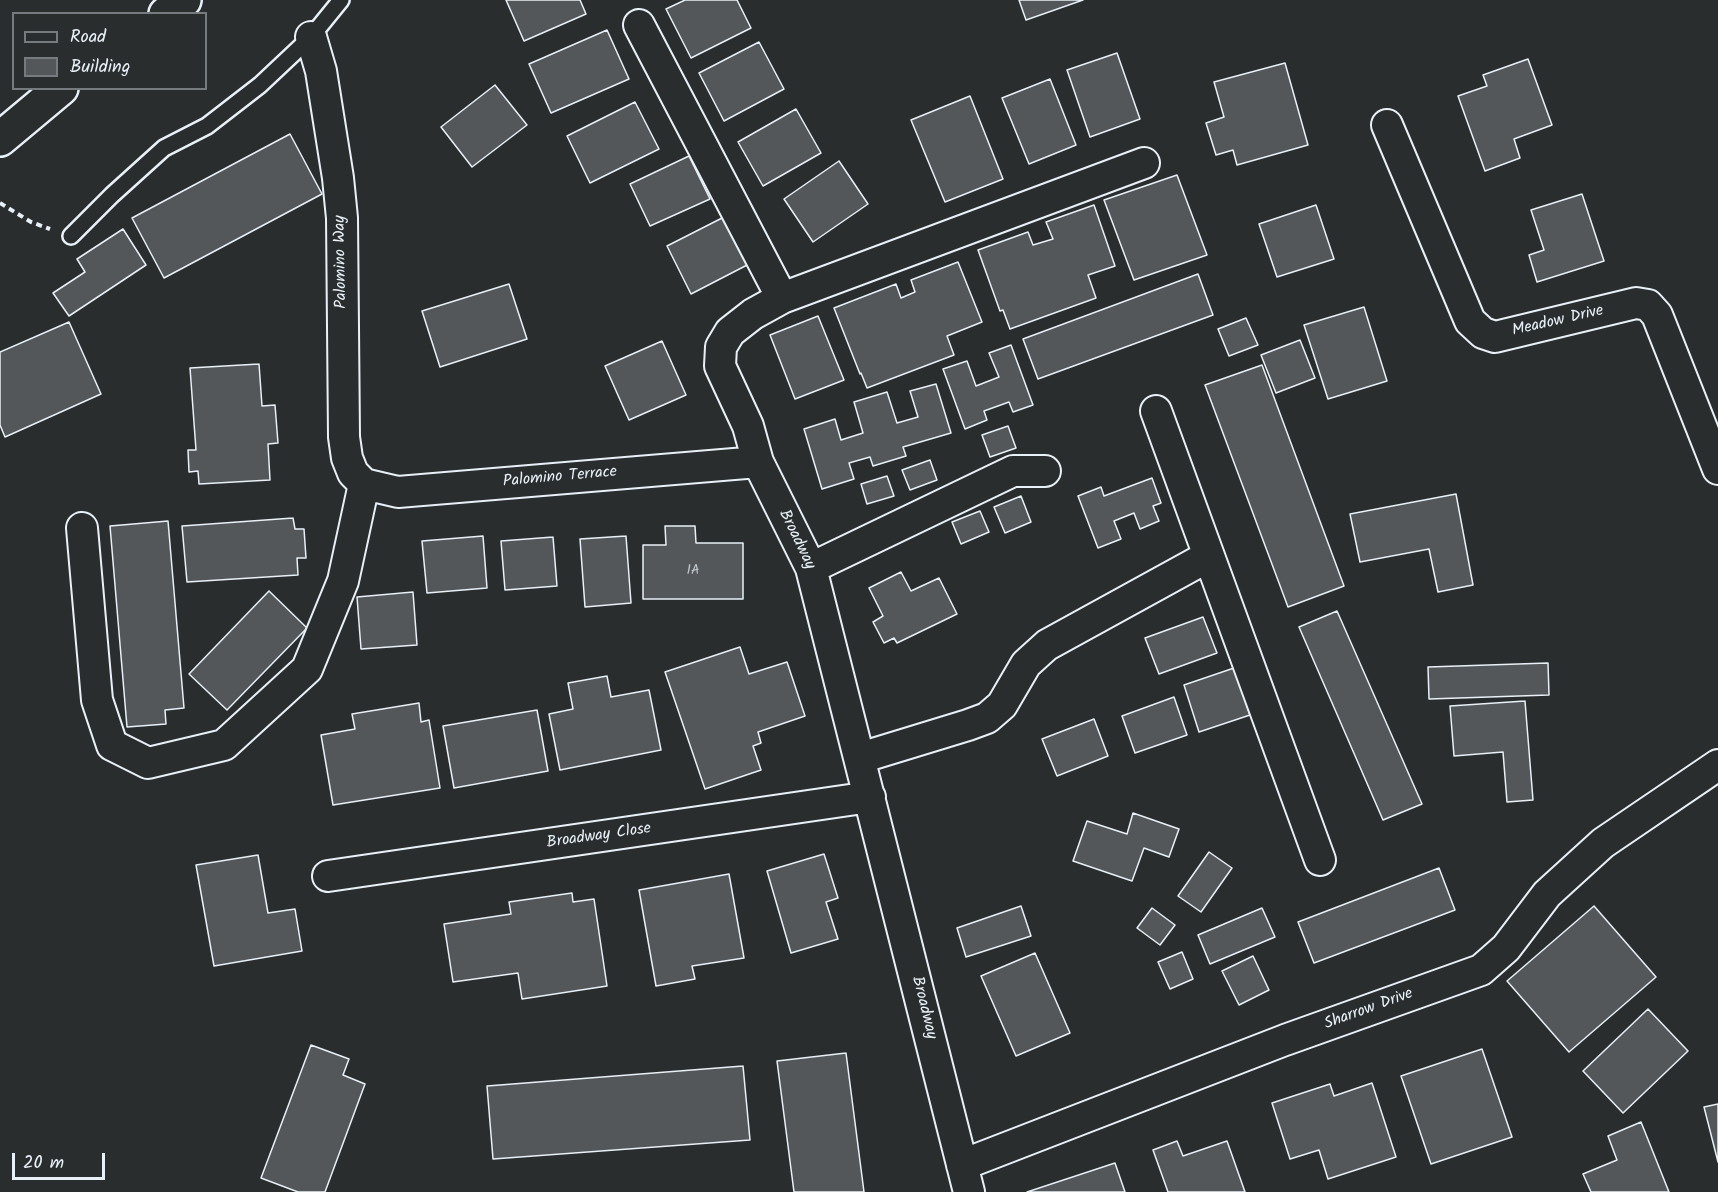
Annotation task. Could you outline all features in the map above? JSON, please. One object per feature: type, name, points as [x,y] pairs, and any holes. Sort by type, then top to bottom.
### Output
[{"type":"main road","points":[[168,12],[184,0]]},
{"type":"main road","points":[[0,139],[59,90]]},
{"type":"street","points":[[639,25],[782,298]]},
{"type":"street","name":"Palomino Way","points":[[310,37],[321,71],[342,218],[344,436],[347,458],[353,472],[364,484]]},
{"type":"street","name":"Meadow Drive","points":[[1387,124],[1470,321],[1483,333],[1495,337],[1636,303],[1648,306],[1657,315],[1718,469]]},
{"type":"street","name":"Broadway","points":[[966,1178],[811,568],[758,462],[748,426],[720,366],[721,347],[730,332],[753,314],[782,298],[1144,163]]},
{"type":"street","points":[[1156,411],[1320,860]]},
{"type":"street","name":"Palomino Terrace","points":[[364,484],[398,492],[758,462]]},
{"type":"street","points":[[811,568],[1013,471],[1045,471]]},
{"type":"street","points":[[82,528],[98,700],[112,745],[148,763],[224,745],[307,669],[343,581],[364,484]]},
{"type":"street","points":[[860,758],[987,718],[1002,705],[1026,664],[1047,645],[1209,556]]},
{"type":"street","name":"Sharrow Drive","points":[[966,1178],[1285,1040],[1481,970],[1506,948],[1547,894],[1603,843],[1718,765]]},
{"type":"street","name":"Broadway Close","points":[[328,876],[870,797]]},
{"type":"lane","points":[[71,236],[164,148],[207,126],[260,85],[310,37],[341,0]]},
{"type":"path","points":[[0,203],[31,222],[71,236]]},
{"type":"building","points":[[506,0],[580,0],[586,14],[524,41]]},
{"type":"building","points":[[685,0],[737,0],[751,28],[691,58],[666,9]]},
{"type":"building","points":[[1019,0],[1083,0],[1026,20]]},
{"type":"building","points":[[607,30],[629,79],[551,113],[529,64]]},
{"type":"building","points":[[759,42],[784,89],[724,121],[699,73]]},
{"type":"building","points":[[1117,53],[1140,119],[1090,137],[1067,70]]},
{"type":"building","points":[[1528,59],[1552,125],[1514,139],[1520,158],[1485,171],[1458,96],[1487,86],[1483,75]]},
{"type":"building","points":[[1285,63],[1308,145],[1237,165],[1233,150],[1216,155],[1206,123],[1224,117],[1214,82]]},
{"type":"building","points":[[1050,79],[1076,145],[1029,164],[1002,98]]},
{"type":"building","points":[[495,85],[527,125],[472,167],[441,127]]},
{"type":"building","points":[[970,96],[1003,179],[945,202],[911,120]]},
{"type":"building","points":[[635,102],[659,149],[590,183],[567,136]]},
{"type":"building","points":[[796,109],[821,153],[763,186],[738,142]]},
{"type":"building","points":[[290,134],[322,194],[164,278],[132,218]]},
{"type":"building","points":[[689,156],[710,199],[650,226],[630,184]]},
{"type":"building","points":[[839,161],[868,204],[813,242],[784,199]]},
{"type":"building","points":[[1177,175],[1207,255],[1134,280],[1104,200]]},
{"type":"building","points":[[1582,194],[1604,261],[1537,282],[1529,255],[1544,250],[1531,210]]},
{"type":"building","points":[[1094,205],[1115,266],[1088,275],[1096,298],[1010,329],[1003,310],[1000,311],[978,250],[1028,232],[1033,245],[1053,239],[1046,222]]},
{"type":"building","points":[[1316,205],[1334,259],[1277,277],[1259,224]]},
{"type":"building","points":[[726,216],[751,263],[691,294],[667,246]]},
{"type":"building","points":[[123,229],[146,265],[69,316],[53,293],[85,272],[77,259]]},
{"type":"building","points":[[958,262],[982,322],[947,336],[954,355],[867,388],[834,308],[896,284],[901,298],[915,292],[911,280]]},
{"type":"building","points":[[1198,274],[1213,315],[1038,379],[1023,339]]},
{"type":"building","points":[[509,284],[527,339],[440,367],[422,311]]},
{"type":"building","points":[[1364,307],[1387,381],[1328,399],[1304,325]]},
{"type":"building","points":[[818,316],[844,380],[795,399],[770,335]]},
{"type":"building","points":[[1246,318],[1258,345],[1229,356],[1218,329]]},
{"type":"building","points":[[69,322],[101,394],[5,437],[0,425],[0,352]]},
{"type":"building","points":[[1300,340],[1315,378],[1276,393],[1261,355]]},
{"type":"building","points":[[662,341],[686,395],[629,420],[605,366]]},
{"type":"building","points":[[1011,345],[1033,405],[1013,412],[1009,402],[984,411],[987,420],[965,429],[943,369],[967,361],[976,386],[999,377],[989,353]]},
{"type":"building","points":[[259,364],[262,406],[275,405],[278,443],[268,444],[270,480],[199,484],[198,471],[189,472],[188,450],[196,450],[190,368]]},
{"type":"building","points":[[1262,365],[1344,586],[1288,607],[1205,385]]},
{"type":"building","points":[[936,384],[951,433],[903,447],[906,456],[873,466],[870,457],[849,463],[854,479],[822,489],[804,429],[835,419],[841,440],[863,433],[854,402],[887,392],[897,423],[918,417],[910,391]]},
{"type":"building","points":[[1008,426],[1016,448],[990,457],[982,435]]},
{"type":"building","points":[[930,460],[937,480],[910,490],[902,470]]},
{"type":"building","points":[[887,476],[894,496],[867,504],[861,484]]},
{"type":"building","points":[[1152,478],[1161,503],[1153,506],[1159,521],[1140,529],[1134,513],[1114,521],[1121,539],[1098,548],[1078,496],[1101,487],[1104,496]]},
{"type":"building","points":[[1456,494],[1473,585],[1438,592],[1429,549],[1360,562],[1350,514]]},
{"type":"building","points":[[1021,496],[1031,522],[1005,533],[994,507]]},
{"type":"building","points":[[980,511],[989,532],[961,544],[952,522]]},
{"type":"building","points":[[293,518],[295,529],[304,529],[306,558],[297,558],[298,575],[187,582],[182,526]]},
{"type":"building","points":[[168,521],[184,708],[165,710],[166,724],[127,727],[110,526]]},
{"type":"building","points":[[665,526],[695,526],[696,543],[743,543],[743,599],[643,599],[643,545],[666,545]]},
{"type":"building","points":[[483,536],[487,588],[427,593],[422,541]]},
{"type":"building","points":[[626,536],[631,603],[585,607],[580,539]]},
{"type":"building","points":[[553,537],[557,586],[505,590],[501,541]]},
{"type":"building","points":[[901,572],[911,591],[939,578],[957,614],[897,643],[894,638],[884,643],[873,622],[883,616],[869,588]]},
{"type":"building","points":[[269,591],[307,628],[227,710],[189,674]]},
{"type":"building","points":[[413,592],[417,645],[361,649],[357,597]]},
{"type":"building","points":[[1337,611],[1422,804],[1383,820],[1299,627]]},
{"type":"building","points":[[1203,617],[1217,653],[1159,674],[1145,638]]},
{"type":"building","points":[[740,647],[749,674],[787,662],[805,716],[758,732],[761,743],[753,746],[761,770],[705,789],[665,672]]},
{"type":"building","points":[[1548,663],[1549,695],[1429,699],[1428,667]]},
{"type":"building","points":[[1234,668],[1250,715],[1199,732],[1184,685]]},
{"type":"building","points":[[607,676],[611,697],[649,690],[661,750],[560,770],[549,714],[573,709],[568,683]]},
{"type":"building","points":[[1174,697],[1187,735],[1135,753],[1122,716]]},
{"type":"building","points":[[1525,701],[1533,800],[1507,802],[1503,752],[1454,756],[1450,706]]},
{"type":"building","points":[[419,703],[421,722],[429,720],[440,788],[333,805],[321,735],[355,729],[352,714]]},
{"type":"building","points":[[537,710],[548,771],[454,788],[443,726]]},
{"type":"building","points":[[1094,719],[1108,756],[1057,776],[1042,739]]},
{"type":"building","points":[[1133,813],[1179,829],[1169,857],[1144,848],[1132,881],[1073,861],[1087,821],[1127,834]]},
{"type":"building","points":[[1209,852],[1232,868],[1201,912],[1178,896]]},
{"type":"building","points":[[824,854],[838,898],[826,902],[838,939],[791,953],[767,871]]},
{"type":"building","points":[[258,855],[268,913],[295,909],[302,951],[214,966],[196,865]]},
{"type":"building","points":[[1439,868],[1455,910],[1314,963],[1298,922]]},
{"type":"building","points":[[729,874],[744,958],[692,966],[695,979],[656,986],[639,890]]},
{"type":"building","points":[[572,893],[573,902],[594,899],[607,986],[522,999],[518,973],[453,982],[444,924],[511,914],[509,902]]},
{"type":"building","points":[[1021,906],[1031,936],[966,957],[957,928]]},
{"type":"building","points":[[1594,906],[1656,977],[1569,1052],[1507,981]]},
{"type":"building","points":[[1152,908],[1175,925],[1160,945],[1137,928]]},
{"type":"building","points":[[1262,908],[1275,937],[1210,964],[1198,935]]},
{"type":"building","points":[[1182,952],[1193,979],[1170,989],[1158,962]]},
{"type":"building","points":[[1035,953],[1070,1033],[1016,1056],[981,976]]},
{"type":"building","points":[[1253,956],[1269,990],[1239,1005],[1222,971]]},
{"type":"building","points":[[1648,1009],[1688,1051],[1623,1113],[1583,1071]]},
{"type":"building","points":[[311,1045],[349,1059],[343,1075],[365,1084],[325,1192],[298,1192],[261,1178]]},
{"type":"building","points":[[1482,1049],[1512,1137],[1431,1164],[1401,1076]]},
{"type":"building","points":[[846,1053],[864,1192],[794,1192],[777,1061]]},
{"type":"building","points":[[743,1066],[750,1140],[493,1159],[487,1086]]},
{"type":"building","points":[[1372,1083],[1396,1157],[1328,1179],[1319,1150],[1290,1159],[1272,1103],[1330,1084],[1334,1096]]},
{"type":"building","points":[[1718,1104],[1718,1162],[1704,1107]]},
{"type":"building","points":[[1641,1122],[1669,1192],[1591,1192],[1583,1174],[1617,1160],[1608,1136]]},
{"type":"building","points":[[1177,1141],[1183,1156],[1227,1141],[1245,1192],[1168,1192],[1153,1150]]},
{"type":"building","points":[[1115,1163],[1125,1192],[1027,1192]]}]
